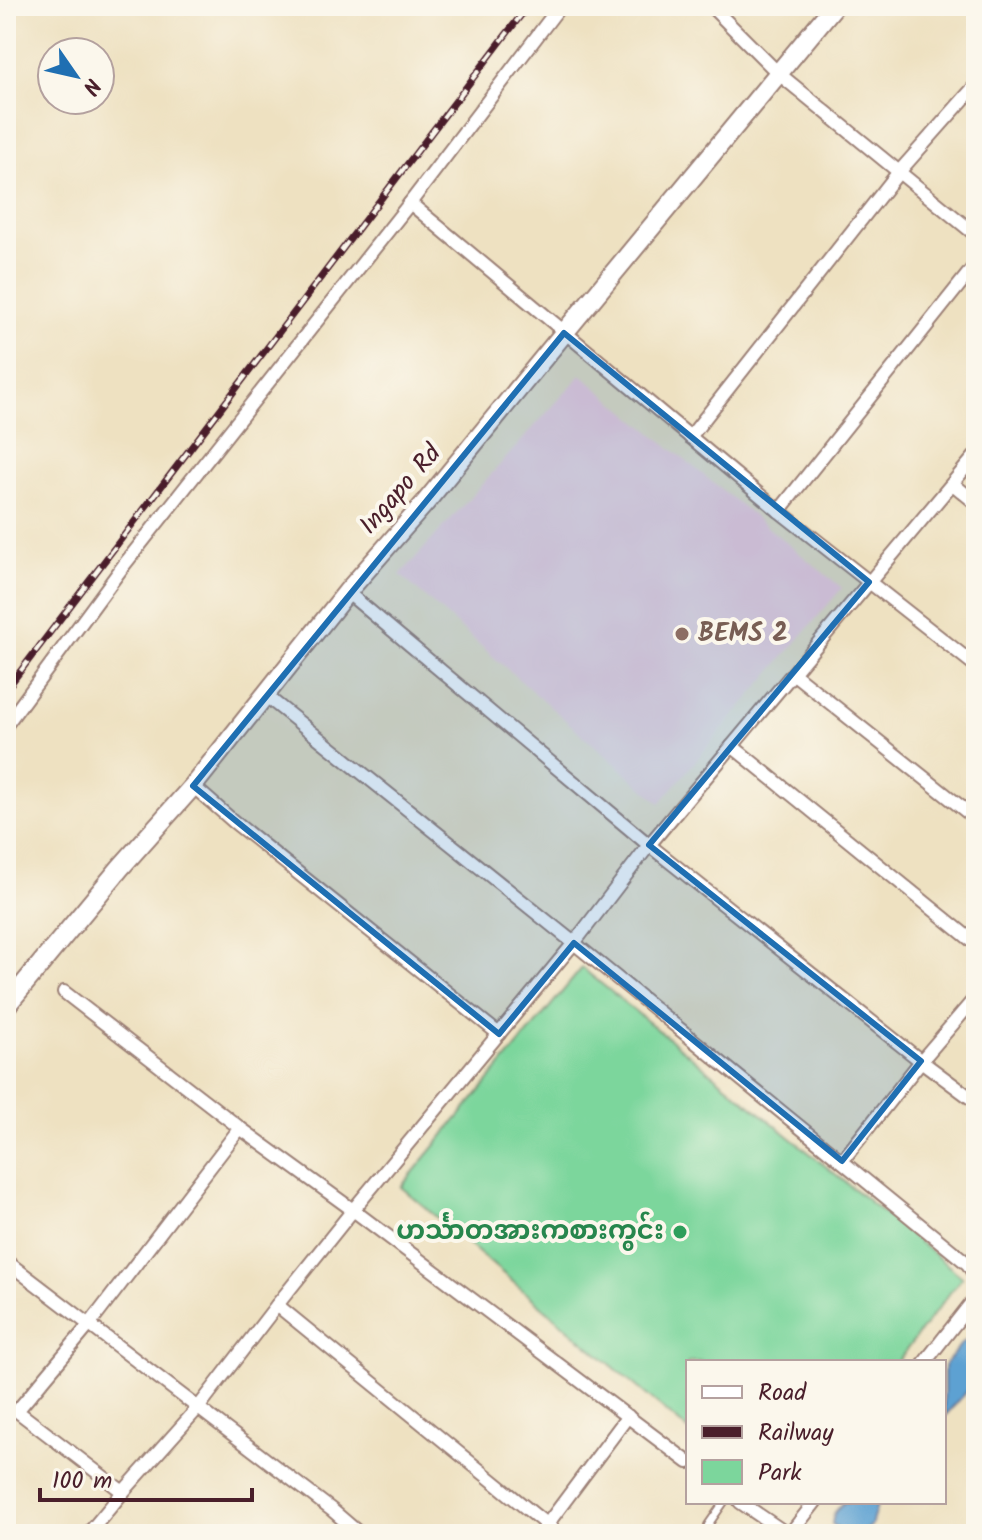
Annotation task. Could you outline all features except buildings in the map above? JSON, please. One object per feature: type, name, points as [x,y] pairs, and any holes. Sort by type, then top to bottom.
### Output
[{"type":"main road","name":"Ingapo Rd","points":[[6,1006],[120,868],[193,786],[347,592],[425,503],[834,6]]},
{"type":"street","points":[[6,725],[124,565],[410,203],[560,6]]},
{"type":"street","points":[[711,6],[778,73],[976,235]]},
{"type":"street","points":[[690,437],[898,173],[976,85]]},
{"type":"street","points":[[410,203],[779,511],[976,666]]},
{"type":"street","points":[[779,511],[976,264]]},
{"type":"street","points":[[88,1534],[198,1408],[353,1210],[574,943],[649,845],[976,455]]},
{"type":"street","points":[[953,484],[976,503]]},
{"type":"street","points":[[347,592],[649,845],[976,1102]]},
{"type":"street","points":[[794,674],[976,819]]},
{"type":"street","points":[[265,695],[968,1264],[976,1280],[974,1299],[927,1360]]},
{"type":"street","points":[[732,746],[976,944]]},
{"type":"street","points":[[193,786],[499,1034]]},
{"type":"street","points":[[64,992],[240,1128],[686,1460]]},
{"type":"street","points":[[842,1161],[976,997]]},
{"type":"street","points":[[123,1492],[17,1411],[90,1324],[240,1128]]},
{"type":"street","points":[[6,1261],[360,1534]]},
{"type":"street","points":[[277,1305],[548,1531],[628,1416]]},
{"type":"street","points":[[743,1504],[788,1534],[813,1504]]},
{"type":"lane","points":[[708,1525],[723,1504]]},
{"type":"highlighted area","points":[[564,333],[869,582],[649,845],[921,1061],[842,1161],[574,943],[499,1034],[193,786]]},
{"type":"shaded area","points":[[581,375],[842,588],[660,803],[400,575]]},
{"type":"green space","name":"ဟင်္သာတအားကစားကွင်း","points":[[582,968],[962,1277],[899,1360],[686,1360],[686,1428],[401,1187]]},
{"type":"water","points":[[976,1334],[976,1381],[946,1415],[946,1363],[961,1344]]},
{"type":"water","points":[[842,1504],[877,1504],[871,1526],[861,1534],[846,1534],[832,1524],[834,1513]]},
{"type":"railway","points":[[6,690],[528,6]]},
{"type":"place","name":"BEMS 2","points":[[682,634]]},
{"type":"place","name":"ဟင်္သာတအားကစားကွင်း","points":[[680,1232]]}]
